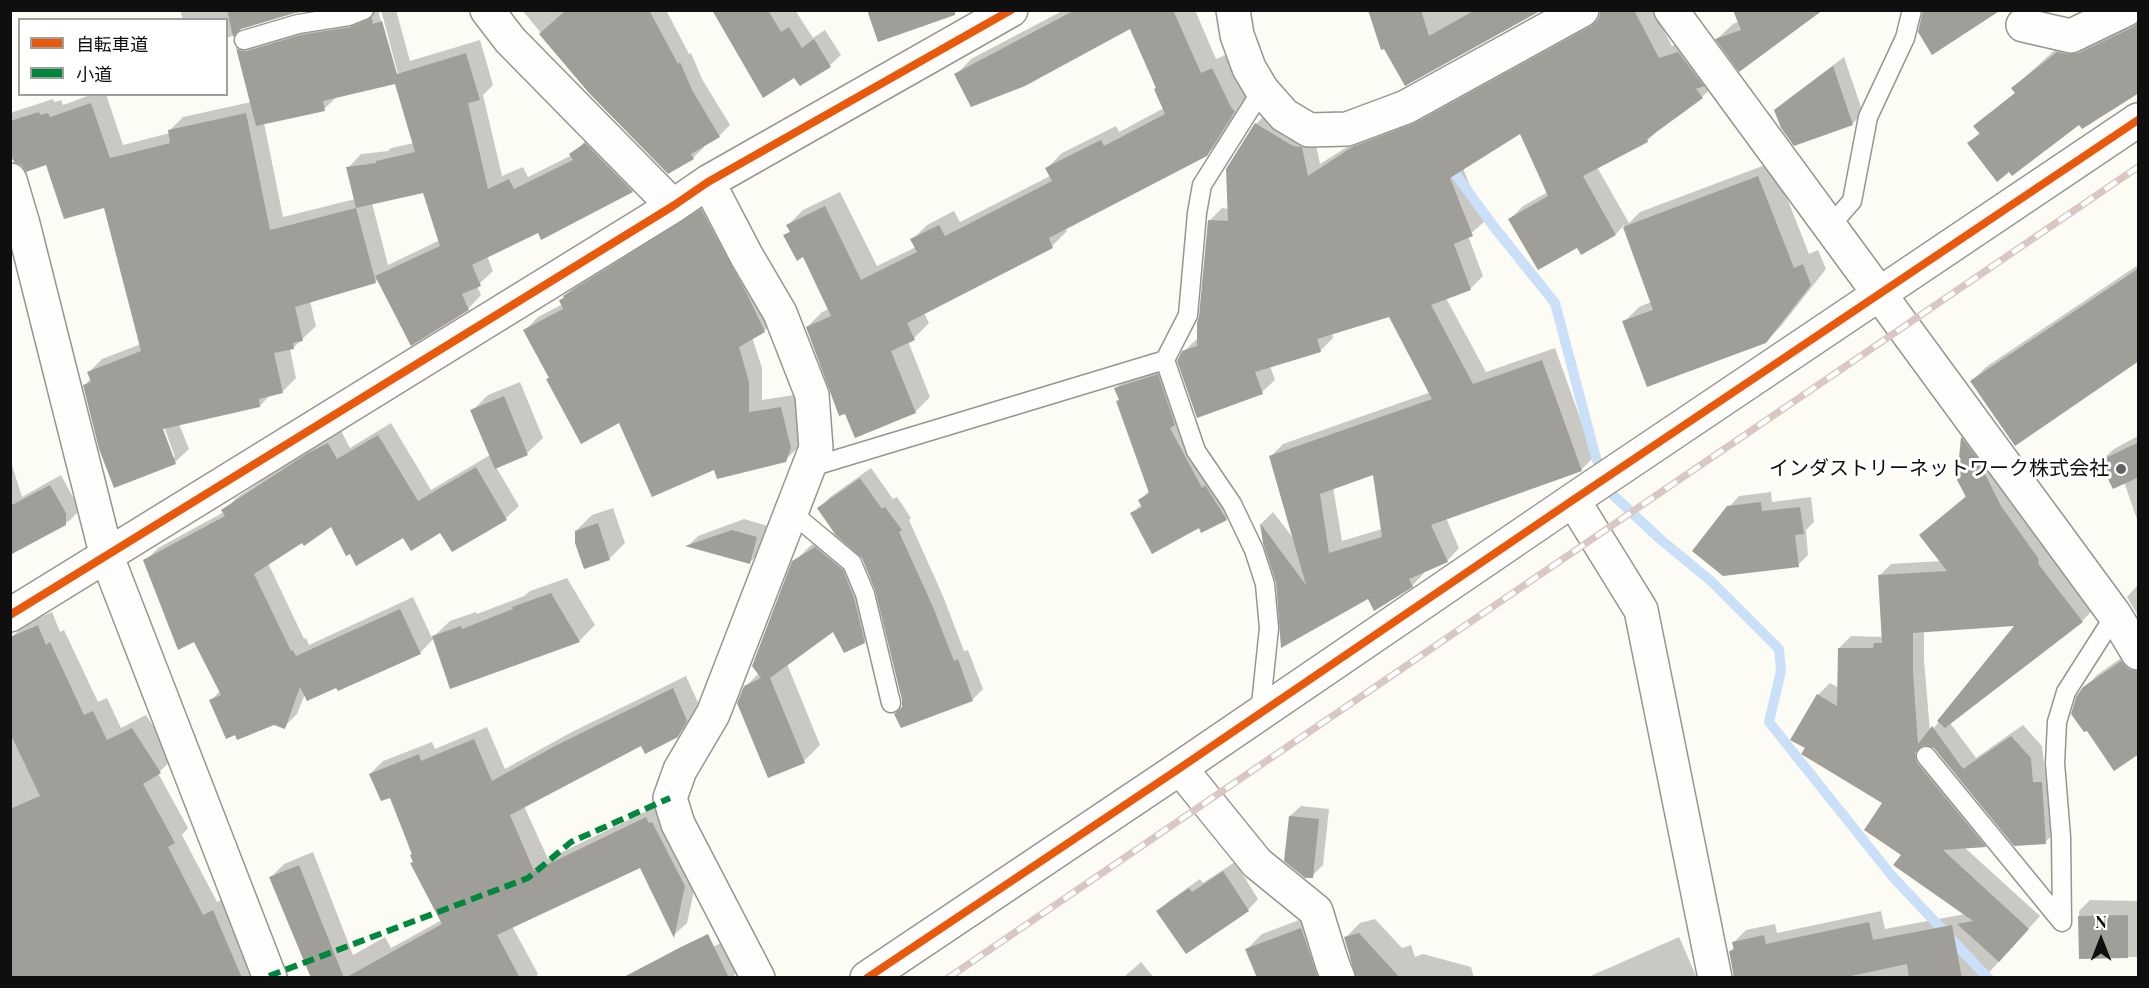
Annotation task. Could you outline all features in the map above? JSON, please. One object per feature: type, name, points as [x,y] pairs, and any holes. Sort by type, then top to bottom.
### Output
[{"type":"street","points":[[487,10],[510,40],[673,206]]},
{"type":"street","points":[[10,615],[673,206],[708,182],[1011,10]]},
{"type":"street","points":[[1233,10],[1241,46],[1249,68],[1262,90],[1284,115],[1309,130],[1347,129],[1406,107],[1582,10]]},
{"type":"street","points":[[1671,10],[1878,296],[2115,615],[2139,653]]},
{"type":"street","points":[[2023,25],[2071,36],[2125,10]]},
{"type":"street","points":[[867,978],[1260,714],[1572,500],[2139,120]]},
{"type":"street","points":[[10,180],[107,557],[270,978]]},
{"type":"street","points":[[708,182],[746,255],[780,313],[812,395],[816,448],[713,714],[680,770],[670,798],[678,825],[758,978]]},
{"type":"street","points":[[1572,500],[1641,610],[1715,978]]},
{"type":"street","points":[[1180,768],[1257,863],[1316,911],[1338,978]]},
{"type":"lane","points":[[244,40],[298,24],[350,16],[363,10]]},
{"type":"lane","points":[[1829,227],[1852,201],[1868,117],[1905,38],[1912,10]]},
{"type":"lane","points":[[1260,714],[1269,628],[1265,584],[1254,550],[1232,504],[1196,451],[1165,360],[1188,315],[1197,213],[1202,185],[1262,90]]},
{"type":"lane","points":[[808,468],[1165,360]]},
{"type":"lane","points":[[791,513],[852,563],[865,594],[891,703]]},
{"type":"lane","points":[[1926,756],[2062,922],[2061,837],[2055,763],[2057,722],[2066,692],[2115,615]]},
{"type":"building","points":[[227,10],[311,10],[241,29],[233,37]]},
{"type":"building","points":[[566,10],[649,10],[720,137],[691,154],[694,159],[668,174],[589,93],[539,34]]},
{"type":"building","points":[[712,10],[768,10],[781,32],[789,27],[802,48],[814,39],[831,67],[800,86],[794,78],[763,98]]},
{"type":"building","points":[[867,10],[955,10],[955,15],[878,42]]},
{"type":"building","points":[[1075,10],[1173,10],[1201,73],[1212,68],[1235,111],[1207,156],[1049,238],[1053,248],[907,323],[915,340],[891,351],[916,413],[855,438],[845,414],[839,416],[806,327],[831,316],[803,257],[797,261],[783,235],[790,232],[786,225],[825,206],[861,280],[917,252],[910,239],[939,225],[945,236],[1052,181],[1045,168],[1101,140],[1104,146],[1165,114],[1130,29],[1025,86],[971,107],[954,74]]},
{"type":"building","points":[[1368,10],[1421,10],[1429,36],[1475,10],[1542,10],[1405,86],[1384,49],[1381,50]]},
{"type":"building","points":[[1601,10],[1634,10],[1659,58],[1678,52],[1704,86],[1696,89],[1703,98],[1647,139],[1648,142],[1583,176],[1616,235],[1581,255],[1577,248],[1538,270],[1508,219],[1548,196],[1520,134],[1450,178],[1473,236],[1454,244],[1471,290],[1431,305],[1473,384],[1542,360],[1582,471],[1431,525],[1448,562],[1409,579],[1413,587],[1374,611],[1368,599],[1281,648],[1276,583],[1263,543],[1260,523],[1306,585],[1269,456],[1432,399],[1389,317],[1317,339],[1321,352],[1255,372],[1263,394],[1197,418],[1177,361],[1182,351],[1197,346],[1197,323],[1208,220],[1228,221],[1226,169],[1255,123],[1293,146],[1302,147],[1308,176],[1352,147],[1415,123],[1598,20]],"holes":[[[1373,475],[1382,537],[1329,553],[1320,494]]]},
{"type":"building","points":[[1733,10],[1823,10],[1739,72],[1715,39],[1741,30]]},
{"type":"building","points":[[1923,10],[2001,10],[1932,55],[1918,32]]},
{"type":"building","points":[[372,18],[373,24],[382,21],[397,74],[466,53],[480,100],[468,103],[488,189],[509,179],[514,189],[573,160],[569,154],[585,143],[633,192],[541,240],[538,233],[472,265],[481,286],[462,294],[469,310],[411,346],[375,276],[440,246],[423,193],[356,208],[346,167],[376,163],[376,161],[415,152],[395,84],[323,101],[325,111],[256,126],[236,48],[247,51],[300,35],[351,27]]},
{"type":"building","points":[[2139,22],[2139,93],[2082,129],[2079,125],[2012,176],[2009,172],[1997,182],[1967,143],[1980,134],[1973,126],[2015,93],[2011,88],[2057,52],[2079,53]]},
{"type":"building","points":[[1833,66],[1853,125],[1794,146],[1781,128],[1774,110]]},
{"type":"building","points":[[91,103],[110,158],[170,143],[168,130],[246,113],[270,230],[356,208],[376,283],[295,307],[303,341],[293,343],[294,349],[274,353],[283,393],[259,399],[260,407],[163,429],[176,464],[114,488],[99,449],[83,385],[91,382],[87,372],[141,351],[104,208],[64,219],[46,165],[26,172],[22,166],[14,162],[10,150],[10,121],[39,112],[40,115],[48,113],[50,117]]},
{"type":"building","points":[[1758,176],[1794,268],[1803,264],[1811,285],[1766,343],[1647,387],[1622,321],[1653,310],[1623,227]]},
{"type":"building","points":[[701,209],[765,332],[739,347],[749,382],[749,412],[781,407],[791,448],[786,462],[717,479],[714,470],[652,497],[619,423],[581,444],[523,330],[563,309],[559,300],[564,298],[563,296]]},
{"type":"building","points":[[2139,268],[2139,361],[2015,446],[1970,381]]},
{"type":"building","points":[[1158,374],[1175,425],[1170,428],[1202,488],[1205,485],[1227,520],[1201,533],[1199,528],[1152,554],[1130,513],[1142,507],[1138,500],[1149,493],[1116,401],[1119,400],[1114,388]]},
{"type":"building","points":[[504,396],[528,455],[495,469],[470,410]]},
{"type":"building","points":[[378,435],[418,501],[476,467],[507,520],[452,552],[440,533],[411,551],[403,538],[356,566],[350,554],[346,556],[331,527],[304,546],[302,543],[254,574],[291,651],[293,650],[296,656],[400,609],[421,654],[338,691],[336,688],[307,701],[300,687],[285,729],[274,725],[237,740],[235,735],[226,739],[209,700],[221,695],[194,642],[178,650],[143,560],[225,516],[221,510],[308,453],[328,443],[337,459]]},
{"type":"building","points":[[1961,437],[1977,458],[2001,506],[2038,558],[2039,565],[2083,622],[1945,728],[1937,721],[2014,626],[1913,633],[1918,744],[1932,726],[1963,769],[2011,736],[2031,758],[2033,782],[2042,782],[2046,844],[2014,846],[1934,748],[1924,745],[1915,753],[1917,763],[1986,847],[1943,850],[2029,929],[1999,962],[1957,924],[1973,921],[1893,865],[1901,855],[1864,830],[1882,803],[1801,754],[1805,748],[1790,740],[1817,694],[1837,706],[1838,648],[1873,648],[1874,643],[1882,643],[1878,575],[1947,571],[1919,535],[1966,497],[1957,480]]},
{"type":"building","name":"インダストリーネットワーク株式会社","points":[[2139,442],[2139,477],[2113,489],[2099,461]]},
{"type":"building","points":[[860,478],[882,509],[885,507],[902,530],[899,532],[933,607],[954,661],[958,659],[973,701],[901,728],[894,714],[902,707],[902,700],[875,590],[862,558],[835,534],[817,508]]},
{"type":"building","points":[[50,485],[66,513],[66,525],[10,555],[10,506]]},
{"type":"building","points":[[1761,502],[1762,511],[1800,507],[1804,534],[1795,535],[1799,567],[1723,576],[1692,551],[1727,506]]},
{"type":"building","points":[[598,523],[610,560],[584,569],[575,543],[575,531]]},
{"type":"building","points":[[732,530],[757,537],[750,564],[685,546]]},
{"type":"building","points":[[815,547],[843,570],[854,598],[865,643],[844,653],[833,632],[770,678],[805,763],[768,778],[737,703],[744,686],[761,678],[752,666],[792,561]]},
{"type":"building","points":[[551,593],[580,642],[450,689],[432,636],[461,626],[462,629]]},
{"type":"building","points":[[38,625],[46,645],[50,642],[84,715],[93,711],[107,740],[132,728],[161,773],[143,784],[175,843],[168,847],[203,915],[213,910],[242,978],[10,978],[10,809],[40,796],[10,733],[10,637]]},
{"type":"building","points":[[2121,661],[2128,669],[2139,672],[2139,754],[2114,771],[2087,731],[2084,732],[2071,714],[2076,697],[2083,687]]},
{"type":"building","points":[[673,688],[687,721],[678,737],[645,754],[641,746],[510,815],[534,871],[646,817],[649,823],[652,822],[685,886],[674,938],[640,868],[497,935],[520,978],[345,978],[442,924],[410,863],[413,862],[410,855],[412,854],[390,798],[381,801],[369,774],[419,754],[421,761],[474,739],[492,781],[555,746]]},
{"type":"building","points":[[1289,816],[1319,819],[1313,878],[1305,878],[1284,861]]},
{"type":"building","points":[[299,865],[344,978],[311,978],[269,877]]},
{"type":"building","points":[[1223,871],[1249,911],[1186,954],[1156,911],[1189,888],[1192,892]]},
{"type":"building","points":[[2128,915],[2128,958],[2079,959],[2078,916]]},
{"type":"building","points":[[1869,922],[1873,940],[1952,925],[1962,978],[1909,978],[1907,964],[1842,978],[1734,978],[1729,951],[1734,950],[1732,942],[1764,935],[1766,944]]},
{"type":"building","points":[[1301,928],[1318,978],[1257,978],[1245,949]]},
{"type":"building","points":[[1359,933],[1400,978],[1356,978],[1344,937]]},
{"type":"building","points":[[708,934],[729,978],[622,978],[681,947]]},
{"type":"waterway","points":[[1449,165],[1494,227],[1555,303],[1596,458],[1613,495],[1660,539],[1712,582],[1779,649],[1781,671],[1769,722],[1892,876],[1988,978]]},
{"type":"railway","points":[[948,978],[2138,167]]},
{"type":"marked path","points":[[269,976],[528,878],[571,842],[670,798]]},
{"type":"cycle path","points":[[10,615],[673,206],[708,182],[1011,10]]},
{"type":"cycle path","points":[[867,978],[2138,120]]},
{"type":"place","name":"インダストリーネットワーク株式会社","points":[[2121,469]]}]
